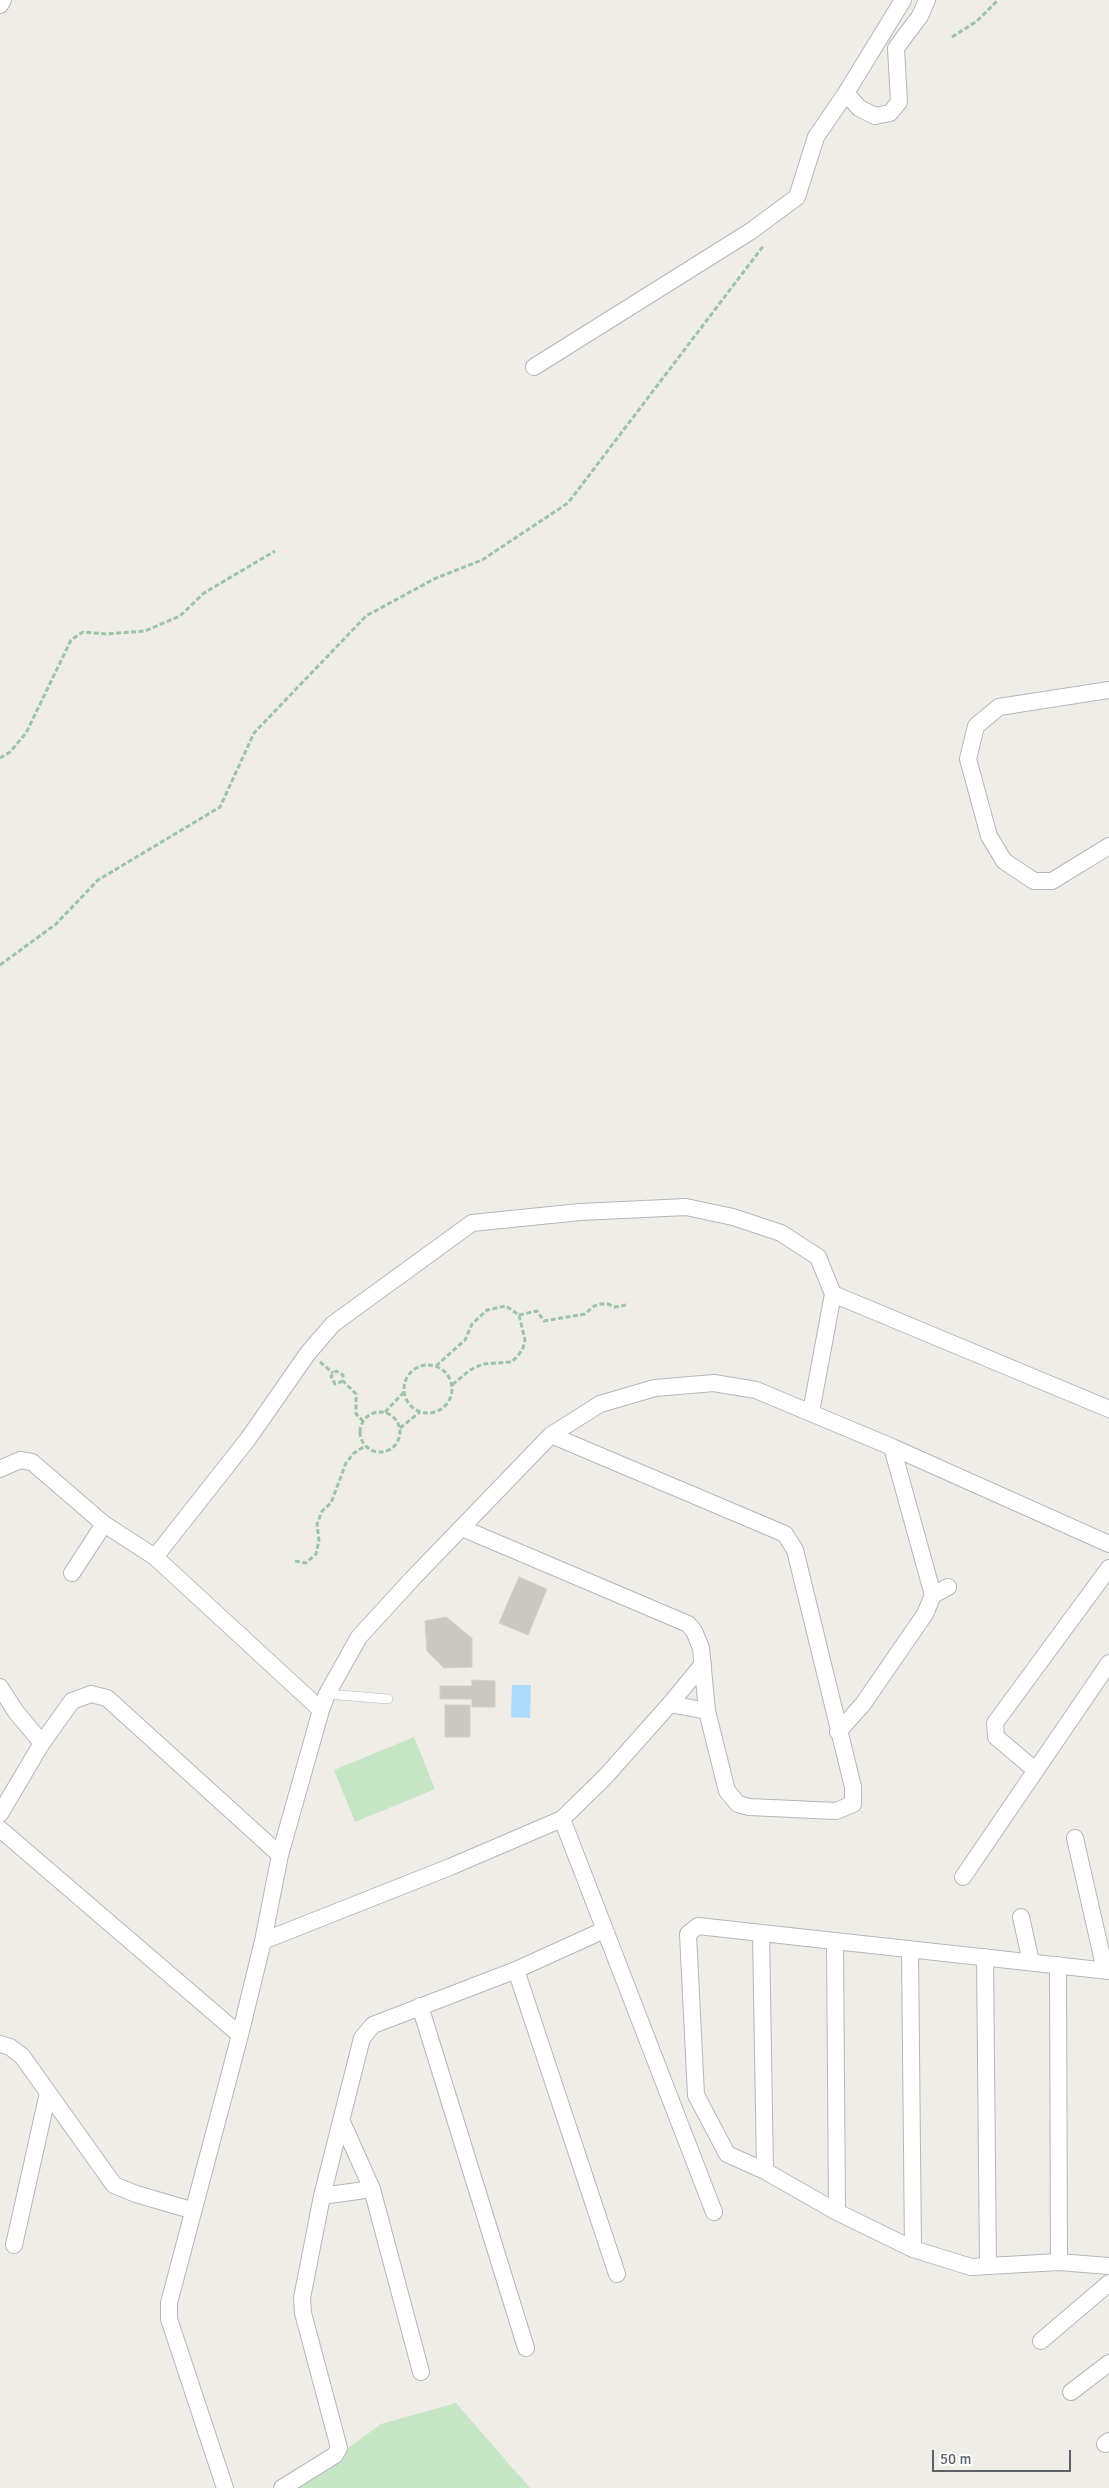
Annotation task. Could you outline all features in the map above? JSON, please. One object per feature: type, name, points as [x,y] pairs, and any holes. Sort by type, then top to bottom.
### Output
[{"type":"street","points":[[0,5],[3,0]]},
{"type":"street","points":[[534,367],[751,231],[796,197],[816,137],[846,93],[903,0]]},
{"type":"street","points":[[846,93],[859,108],[875,116],[890,113],[899,102],[896,48],[920,16],[927,0]]},
{"type":"street","points":[[880,37],[896,48]]},
{"type":"street","points":[[1109,690],[999,707],[976,726],[968,759],[990,836],[1004,861],[1034,881],[1052,881],[1109,846]]},
{"type":"street","points":[[155,1557],[248,1439],[308,1353],[333,1324],[472,1222],[580,1212],[686,1207],[733,1217],[781,1233],[818,1257],[833,1294],[811,1412]]},
{"type":"street","points":[[833,1294],[1109,1409]]},
{"type":"street","points":[[225,2488],[170,2319],[169,2303],[191,2210],[240,2034],[263,1941],[280,1855],[320,1710],[359,1637],[551,1435],[600,1404],[655,1388],[714,1383],[756,1390],[892,1447],[1109,1544]]},
{"type":"street","points":[[462,1528],[688,1624],[694,1631],[701,1648],[707,1711],[727,1791],[738,1804],[749,1807],[836,1811],[853,1804],[853,1787],[795,1550],[785,1534],[551,1435]]},
{"type":"street","points":[[838,1732],[863,1704],[925,1614],[933,1595],[892,1447]]},
{"type":"street","points":[[0,1469],[20,1460],[32,1462],[104,1524],[155,1557],[320,1710]]},
{"type":"street","points":[[72,1573],[104,1524]]},
{"type":"street","points":[[1035,1770],[996,1737],[995,1723],[1109,1568]]},
{"type":"street","points":[[933,1595],[948,1587]]},
{"type":"street","points":[[963,1877],[1109,1663]]},
{"type":"street","points":[[263,1941],[450,1867],[562,1819],[605,1776],[670,1704],[703,1664]]},
{"type":"street","points":[[0,1687],[16,1712],[42,1743]]},
{"type":"street","points":[[0,1814],[42,1743],[72,1701],[91,1694],[107,1698],[280,1855]]},
{"type":"street","points":[[670,1704],[707,1711]]},
{"type":"street","points":[[562,1819],[714,2212]]},
{"type":"street","points":[[0,1829],[240,2034]]},
{"type":"street","points":[[1075,1838],[1107,1971],[698,1926],[688,1934],[696,2095],[727,2154],[913,2249],[971,2267],[1060,2262],[1109,2266]]},
{"type":"street","points":[[1021,1917],[1031,1962]]},
{"type":"street","points":[[282,2488],[335,2455],[339,2448],[303,2313],[302,2298],[322,2196],[362,2038],[373,2025],[516,1970],[604,1930]]},
{"type":"street","points":[[761,1933],[765,2172]]},
{"type":"street","points":[[835,1941],[838,2212]]},
{"type":"street","points":[[910,1949],[913,2249]]},
{"type":"street","points":[[985,1958],[988,2266]]},
{"type":"street","points":[[1058,1965],[1060,2262]]},
{"type":"street","points":[[516,1970],[617,2274]]},
{"type":"street","points":[[420,2006],[526,2348]]},
{"type":"street","points":[[0,2044],[10,2047],[22,2056],[114,2185],[136,2194],[191,2210]]},
{"type":"street","points":[[14,2245],[48,2093]]},
{"type":"street","points":[[342,2122],[372,2189],[421,2372]]},
{"type":"street","points":[[322,2196],[372,2189]]},
{"type":"street","points":[[1041,2341],[1109,2283]]},
{"type":"street","points":[[1071,2392],[1109,2362]]},
{"type":"lane","points":[[327,1694],[388,1699]]},
{"type":"path","points":[[952,37],[977,21],[998,0]]},
{"type":"path","points":[[0,965],[56,924],[98,880],[220,806],[254,733],[366,616],[434,579],[482,560],[568,503],[764,244]]},
{"type":"path","points":[[0,758],[10,752],[26,733],[71,640],[83,632],[106,634],[145,631],[180,616],[204,593],[275,551]]},
{"type":"path","points":[[519,1315],[537,1311],[544,1322],[585,1314],[594,1306],[601,1304],[608,1304],[615,1308],[626,1305]]},
{"type":"path","points":[[436,1366],[465,1340],[472,1324],[487,1310],[506,1306],[519,1315],[525,1340],[518,1356],[511,1362],[483,1364],[470,1370],[452,1385]]},
{"type":"path","points":[[385,1412],[394,1417],[400,1428],[398,1441],[390,1450],[377,1452],[366,1446],[360,1434],[363,1421],[372,1414],[385,1412],[404,1392],[407,1377],[412,1371],[419,1366],[436,1366],[448,1376],[452,1385],[450,1398],[443,1408],[432,1412],[420,1412],[410,1405],[404,1392]]},
{"type":"path","points":[[343,1381],[335,1384],[331,1376],[339,1371],[343,1375],[343,1381],[356,1394],[356,1414],[363,1421]]},
{"type":"path","points":[[400,1428],[420,1412]]},
{"type":"path","points":[[296,1561],[306,1563],[316,1554],[319,1541],[317,1524],[322,1511],[331,1503],[346,1463],[354,1453],[366,1446]]},
{"type":"green space","points":[[414,1737],[435,1789],[355,1822],[334,1770]]},
{"type":"green space","points":[[456,2403],[530,2488],[293,2488],[381,2424]]},
{"type":"water","points":[[512,1685],[531,1685],[530,1718],[511,1717]]},
{"type":"building","points":[[519,1577],[547,1589],[528,1635],[499,1623]]},
{"type":"building","points":[[446,1617],[472,1638],[472,1667],[444,1668],[427,1651],[425,1621]]},
{"type":"building","points":[[472,1680],[495,1681],[495,1707],[472,1707],[472,1699],[440,1699],[440,1686],[472,1686]]},
{"type":"building","points":[[445,1705],[470,1705],[470,1737],[445,1737]]}]
